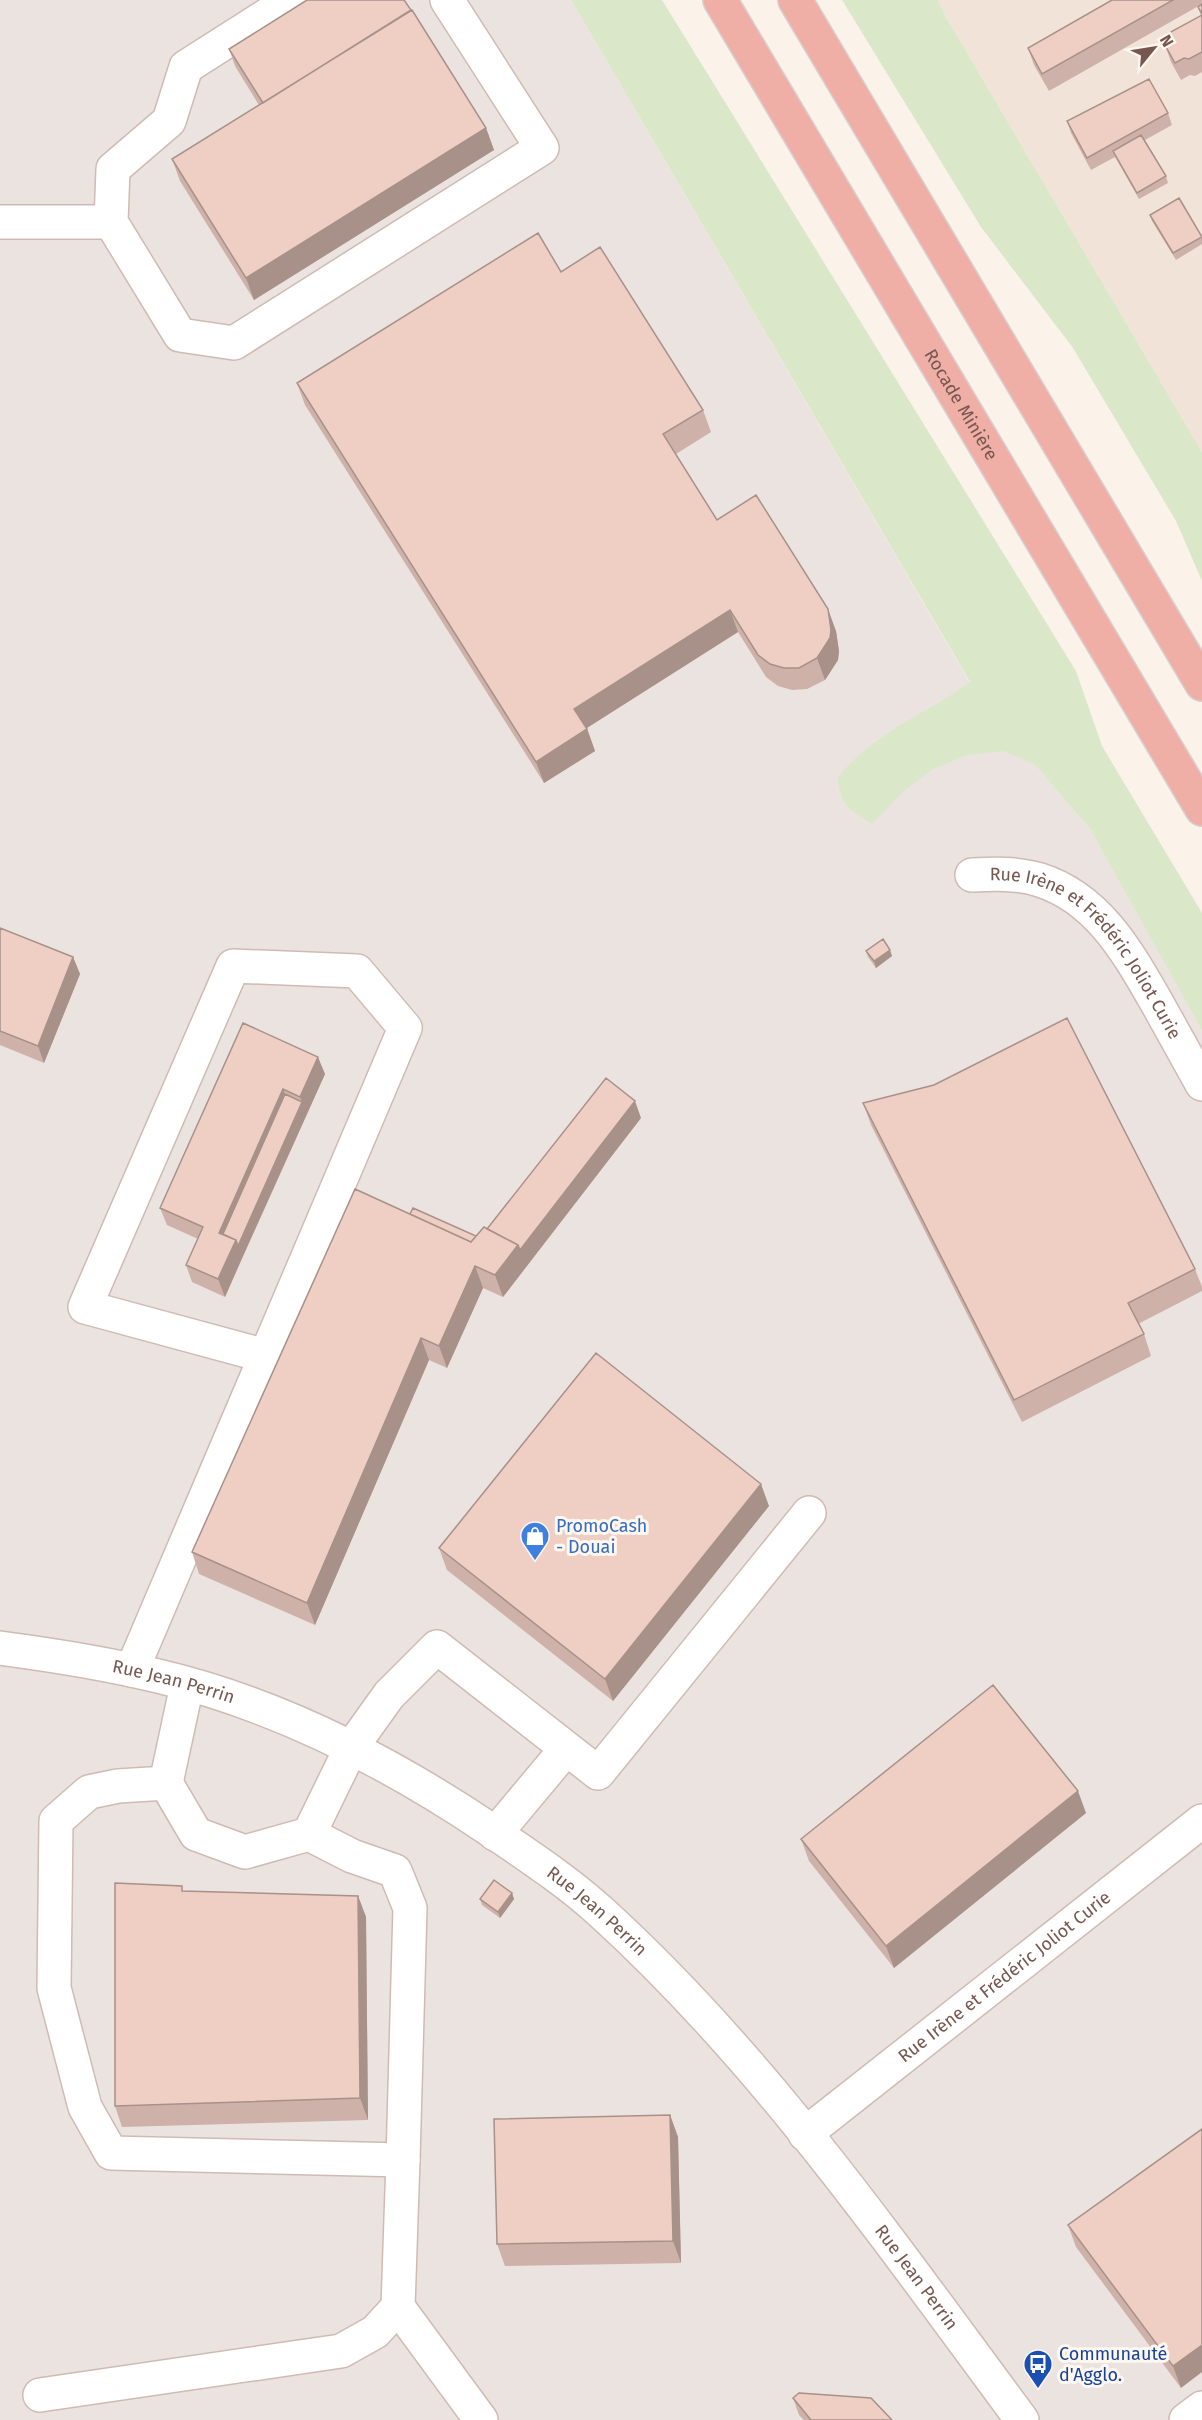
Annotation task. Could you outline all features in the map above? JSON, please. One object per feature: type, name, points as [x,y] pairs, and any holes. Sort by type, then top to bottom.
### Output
[{"type":"highway","name":"Rocade Minière","points":[[720,0],[1202,809]]},
{"type":"highway","points":[[795,0],[1202,684]]},
{"type":"street","points":[[291,0],[186,67],[169,121],[112,169],[111,222],[180,334],[234,343],[542,148],[447,0]]},
{"type":"street","points":[[0,222],[111,222]]},
{"type":"street","name":"Rue Irène et Frédéric Joliot Curie","points":[[972,875],[1019,875],[1041,880],[1082,902],[1097,914],[1129,954],[1202,1084]]},
{"type":"street","points":[[132,1670],[266,1356],[405,1028],[357,971],[232,966],[85,1307],[266,1356]]},
{"type":"street","points":[[309,1834],[351,1748],[389,1695],[437,1647],[598,1773],[809,1513]]},
{"type":"street","name":"Rue Jean Perrin","points":[[0,1648],[81,1659],[132,1670],[187,1685],[271,1713],[351,1748],[418,1784],[495,1834],[591,1904],[649,1957],[715,2026],[805,2134],[1022,2420]]},
{"type":"street","points":[[187,1685],[166,1784],[196,1834],[245,1852],[309,1834],[352,1856],[395,1870],[410,1908],[398,2307],[481,2420]]},
{"type":"street","points":[[495,1834],[566,1749]]},
{"type":"street","points":[[166,1784],[118,1785],[89,1791],[56,1821],[54,1988],[85,2107],[111,2153],[403,2160]]},
{"type":"street","name":"Rue Irène et Frédéric Joliot Curie","points":[[805,2134],[1202,1821]]},
{"type":"street","points":[[40,2395],[341,2351],[375,2332],[398,2307]]},
{"type":"street","points":[[1186,2420],[1202,2408]]},
{"type":"shaded area","points":[[0,0],[571,0],[970,683],[1034,764],[1090,829],[1202,1031],[1202,2420],[0,2420]]},
{"type":"shaded area","points":[[938,0],[1202,0],[1202,452],[946,17]]},
{"type":"green space","points":[[571,0],[662,0],[1076,671],[1102,746],[1202,913],[1202,1031],[1090,829],[1034,764],[1003,751],[967,755],[932,770],[905,790],[872,824],[847,806],[841,794],[838,777],[852,762],[884,736],[970,682]]},
{"type":"green space","points":[[842,0],[938,0],[1202,452],[1202,581],[1176,521],[1073,348],[981,227]]},
{"type":"building","points":[[307,0],[404,0],[411,10],[263,103],[229,49]]},
{"type":"building","points":[[1112,0],[1173,0],[1042,74],[1028,48]]},
{"type":"building","points":[[412,10],[486,128],[246,278],[172,159]]},
{"type":"building","points":[[1202,15],[1202,52],[1175,63],[1165,45],[1171,41],[1167,34]]},
{"type":"building","points":[[1149,79],[1168,113],[1087,158],[1067,121]]},
{"type":"building","points":[[1141,135],[1166,176],[1137,193],[1113,151]]},
{"type":"building","points":[[1179,198],[1202,237],[1173,253],[1150,215]]},
{"type":"building","points":[[538,233],[561,272],[600,247],[703,410],[663,434],[717,520],[756,495],[828,609],[831,630],[830,638],[817,658],[799,668],[784,668],[770,664],[758,655],[730,610],[574,709],[587,729],[536,762],[297,383]]},
{"type":"building","points":[[0,928],[73,957],[38,1046],[0,1031]]},
{"type":"building","points":[[883,939],[890,950],[874,961],[866,951]]},
{"type":"building","points":[[1067,1018],[1195,1269],[1128,1303],[1144,1334],[1014,1400],[863,1103],[934,1085]]},
{"type":"building","points":[[243,1023],[318,1057],[300,1097],[283,1089],[219,1233],[236,1240],[218,1279],[186,1265],[203,1227],[160,1208]]},
{"type":"building","points":[[606,1078],[635,1101],[520,1250],[518,1245],[487,1229]]},
{"type":"building","points":[[285,1094],[302,1102],[238,1246],[236,1240],[223,1234]]},
{"type":"building","points":[[355,1189],[471,1242],[484,1227],[518,1245],[495,1275],[475,1266],[439,1346],[421,1338],[307,1603],[192,1552]]},
{"type":"building","points":[[413,1208],[476,1236],[471,1242],[410,1214]]},
{"type":"building","points":[[596,1353],[761,1484],[605,1679],[439,1548]]},
{"type":"building","points":[[993,1685],[1078,1791],[886,1946],[801,1839]]},
{"type":"building","points":[[494,1880],[512,1893],[498,1912],[480,1899]]},
{"type":"building","points":[[115,1883],[182,1886],[182,1891],[358,1896],[360,2098],[115,2106]]},
{"type":"building","points":[[670,2115],[673,2241],[497,2244],[494,2119]]},
{"type":"building","points":[[1202,2129],[1202,2345],[1173,2366],[1068,2225]]},
{"type":"building","points":[[799,2393],[871,2398],[892,2420],[811,2420],[793,2398]]},
{"type":"place","name":"PromoCash - Douai","points":[[535,1562]]},
{"type":"place","name":"Communauté d'Agglo.","points":[[1038,2390]]}]
